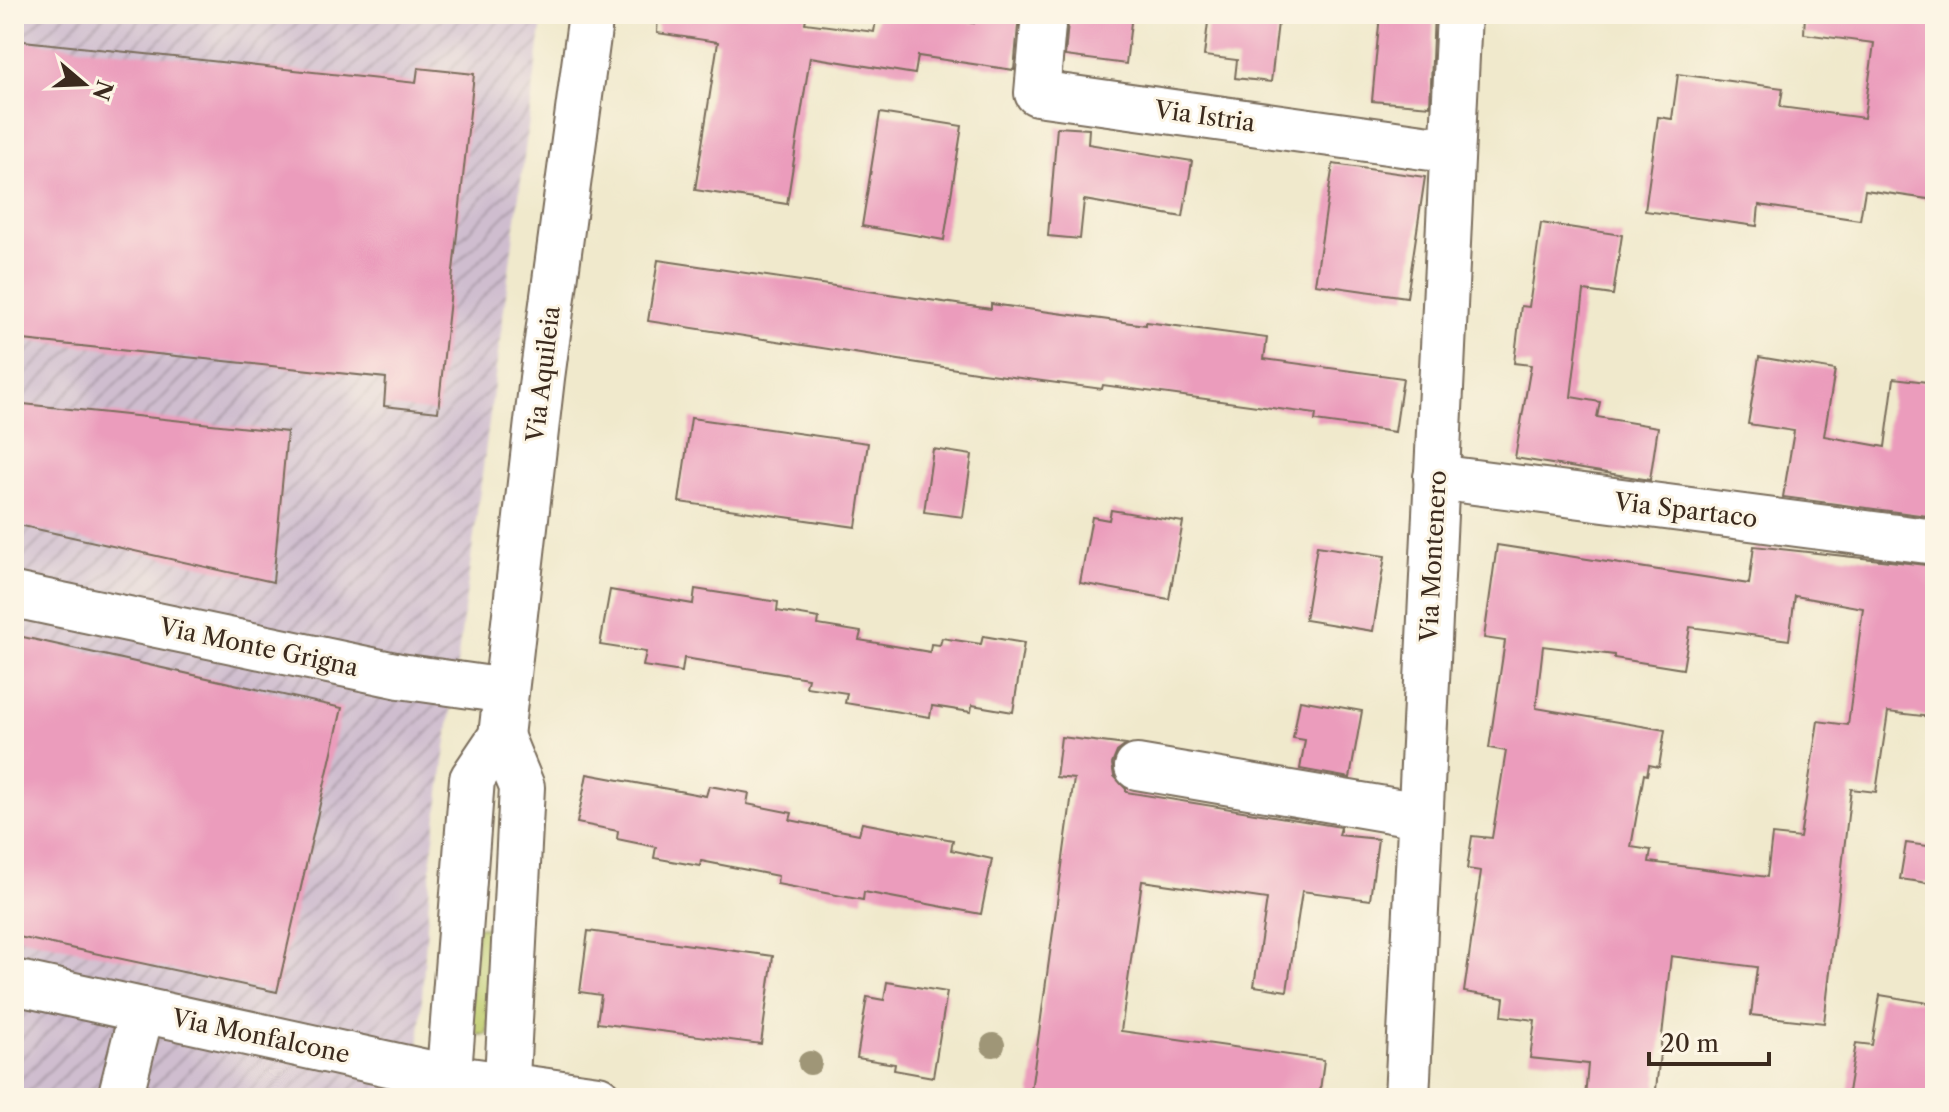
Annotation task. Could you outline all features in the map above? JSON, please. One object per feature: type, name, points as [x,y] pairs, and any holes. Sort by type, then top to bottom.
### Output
[{"type":"street","name":"Via Aquileia","points":[[448,1087],[472,779],[501,736],[542,378],[591,14]]},
{"type":"street","name":"Via Istria","points":[[1044,14],[1037,93],[1452,151]]},
{"type":"street","name":"Via Montenero","points":[[1407,1098],[1459,14]]},
{"type":"street","name":"Via Spartaco","points":[[1436,477],[1935,542]]},
{"type":"street","name":"Via Monte Grigna","points":[[14,595],[400,676],[506,691]]},
{"type":"street","name":"Via Aquileia","points":[[501,736],[522,787],[506,1091]]},
{"type":"street","points":[[1137,767],[1420,815]]},
{"type":"street","points":[[14,982],[142,1010]]},
{"type":"street","name":"Via Monfalcone","points":[[120,1098],[142,1010],[448,1087],[598,1098]]},
{"type":"shaded area","points":[[14,14],[543,14],[432,853],[415,1098],[14,1098]]},
{"type":"green space","points":[[477,927],[495,928],[487,1035],[469,1034]]},
{"type":"building","points":[[658,14],[807,14],[805,23],[874,32],[877,14],[917,14],[974,23],[975,14],[1019,15],[1014,70],[918,56],[915,74],[810,57],[787,204],[695,190],[718,42],[657,33]]},
{"type":"building","points":[[1075,14],[1132,14],[1126,64],[1065,56],[1068,22],[1074,23]]},
{"type":"building","points":[[1209,14],[1279,14],[1271,82],[1235,78],[1237,60],[1204,56]]},
{"type":"building","points":[[1380,14],[1434,14],[1430,106],[1372,101]]},
{"type":"building","points":[[1805,14],[1935,14],[1935,200],[1865,190],[1860,220],[1759,205],[1757,226],[1645,211],[1658,117],[1672,119],[1678,74],[1783,88],[1780,107],[1864,118],[1874,43],[1804,34]]},
{"type":"building","points":[[14,40],[416,83],[418,68],[474,74],[438,412],[384,406],[386,378],[14,339]]},
{"type":"building","points":[[880,113],[962,126],[944,240],[862,226]]},
{"type":"building","points":[[1057,127],[1089,129],[1088,144],[1192,161],[1183,217],[1084,200],[1080,239],[1048,236]]},
{"type":"building","points":[[1333,164],[1425,177],[1407,297],[1315,284]]},
{"type":"building","points":[[1541,223],[1622,235],[1613,295],[1584,291],[1571,397],[1600,402],[1597,417],[1658,427],[1650,480],[1515,458],[1531,365],[1514,363],[1521,306],[1529,307]]},
{"type":"building","points":[[658,260],[991,309],[991,304],[1267,338],[1264,359],[1403,378],[1395,432],[1315,421],[1316,414],[1103,385],[1102,389],[982,373],[648,321]]},
{"type":"building","points":[[1759,357],[1835,370],[1824,436],[1885,447],[1894,378],[1935,383],[1935,517],[1783,497],[1794,431],[1748,424]]},
{"type":"building","points":[[14,403],[287,432],[273,582],[14,524]]},
{"type":"building","points":[[691,418],[868,443],[856,527],[679,502]]},
{"type":"building","points":[[933,449],[972,455],[963,517],[924,512]]},
{"type":"building","points":[[1111,510],[1183,522],[1169,599],[1080,583],[1092,517],[1109,520]]},
{"type":"building","points":[[1497,545],[1749,584],[1754,546],[1935,566],[1935,685],[1931,717],[1888,712],[1876,792],[1851,789],[1824,1023],[1751,1015],[1757,967],[1671,956],[1655,1098],[1585,1098],[1588,1064],[1530,1058],[1535,1020],[1502,1016],[1504,998],[1464,992],[1481,871],[1467,869],[1472,836],[1492,838],[1506,751],[1489,748],[1505,641],[1484,638]],"holes":[[[1795,596],[1863,608],[1848,725],[1818,721],[1800,838],[1772,835],[1767,877],[1649,862],[1651,850],[1631,847],[1644,774],[1647,775],[1649,765],[1659,767],[1665,730],[1536,708],[1543,646],[1614,655],[1614,658],[1683,669],[1690,627],[1789,640]]]},
{"type":"building","points":[[1317,546],[1385,556],[1373,631],[1305,620]]},
{"type":"building","points":[[695,589],[778,602],[777,611],[819,618],[818,625],[861,632],[859,640],[930,652],[931,644],[940,645],[942,638],[981,644],[983,636],[1024,643],[1013,712],[972,705],[971,712],[932,706],[930,717],[845,703],[847,693],[806,687],[808,678],[684,658],[682,672],[643,666],[646,652],[600,645],[610,590],[693,604]]},
{"type":"building","points":[[14,635],[342,708],[277,992],[14,936]]},
{"type":"building","points":[[1300,700],[1362,711],[1350,778],[1300,769],[1305,740],[1293,738]]},
{"type":"building","points":[[1061,737],[1126,745],[1117,752],[1112,764],[1114,776],[1126,792],[1341,827],[1339,835],[1378,839],[1370,900],[1302,891],[1287,991],[1254,986],[1267,899],[1142,881],[1121,1031],[1324,1060],[1319,1098],[1030,1098],[1074,779],[1056,777]]},
{"type":"building","points":[[587,774],[706,796],[709,786],[749,793],[747,804],[792,813],[790,820],[859,834],[862,823],[953,840],[951,850],[992,859],[981,914],[864,892],[863,900],[777,884],[778,876],[701,861],[700,866],[654,858],[656,847],[617,839],[618,831],[577,823]]},
{"type":"building","points":[[1906,843],[1935,847],[1935,884],[1900,879]]},
{"type":"building","points":[[588,931],[773,956],[761,1044],[597,1023],[601,995],[580,992]]},
{"type":"building","points":[[887,982],[947,992],[933,1077],[894,1070],[895,1064],[857,1058],[867,997],[884,1000]]},
{"type":"building","points":[[1880,995],[1935,1004],[1935,1098],[1847,1098],[1856,1043],[1872,1045]]}]
